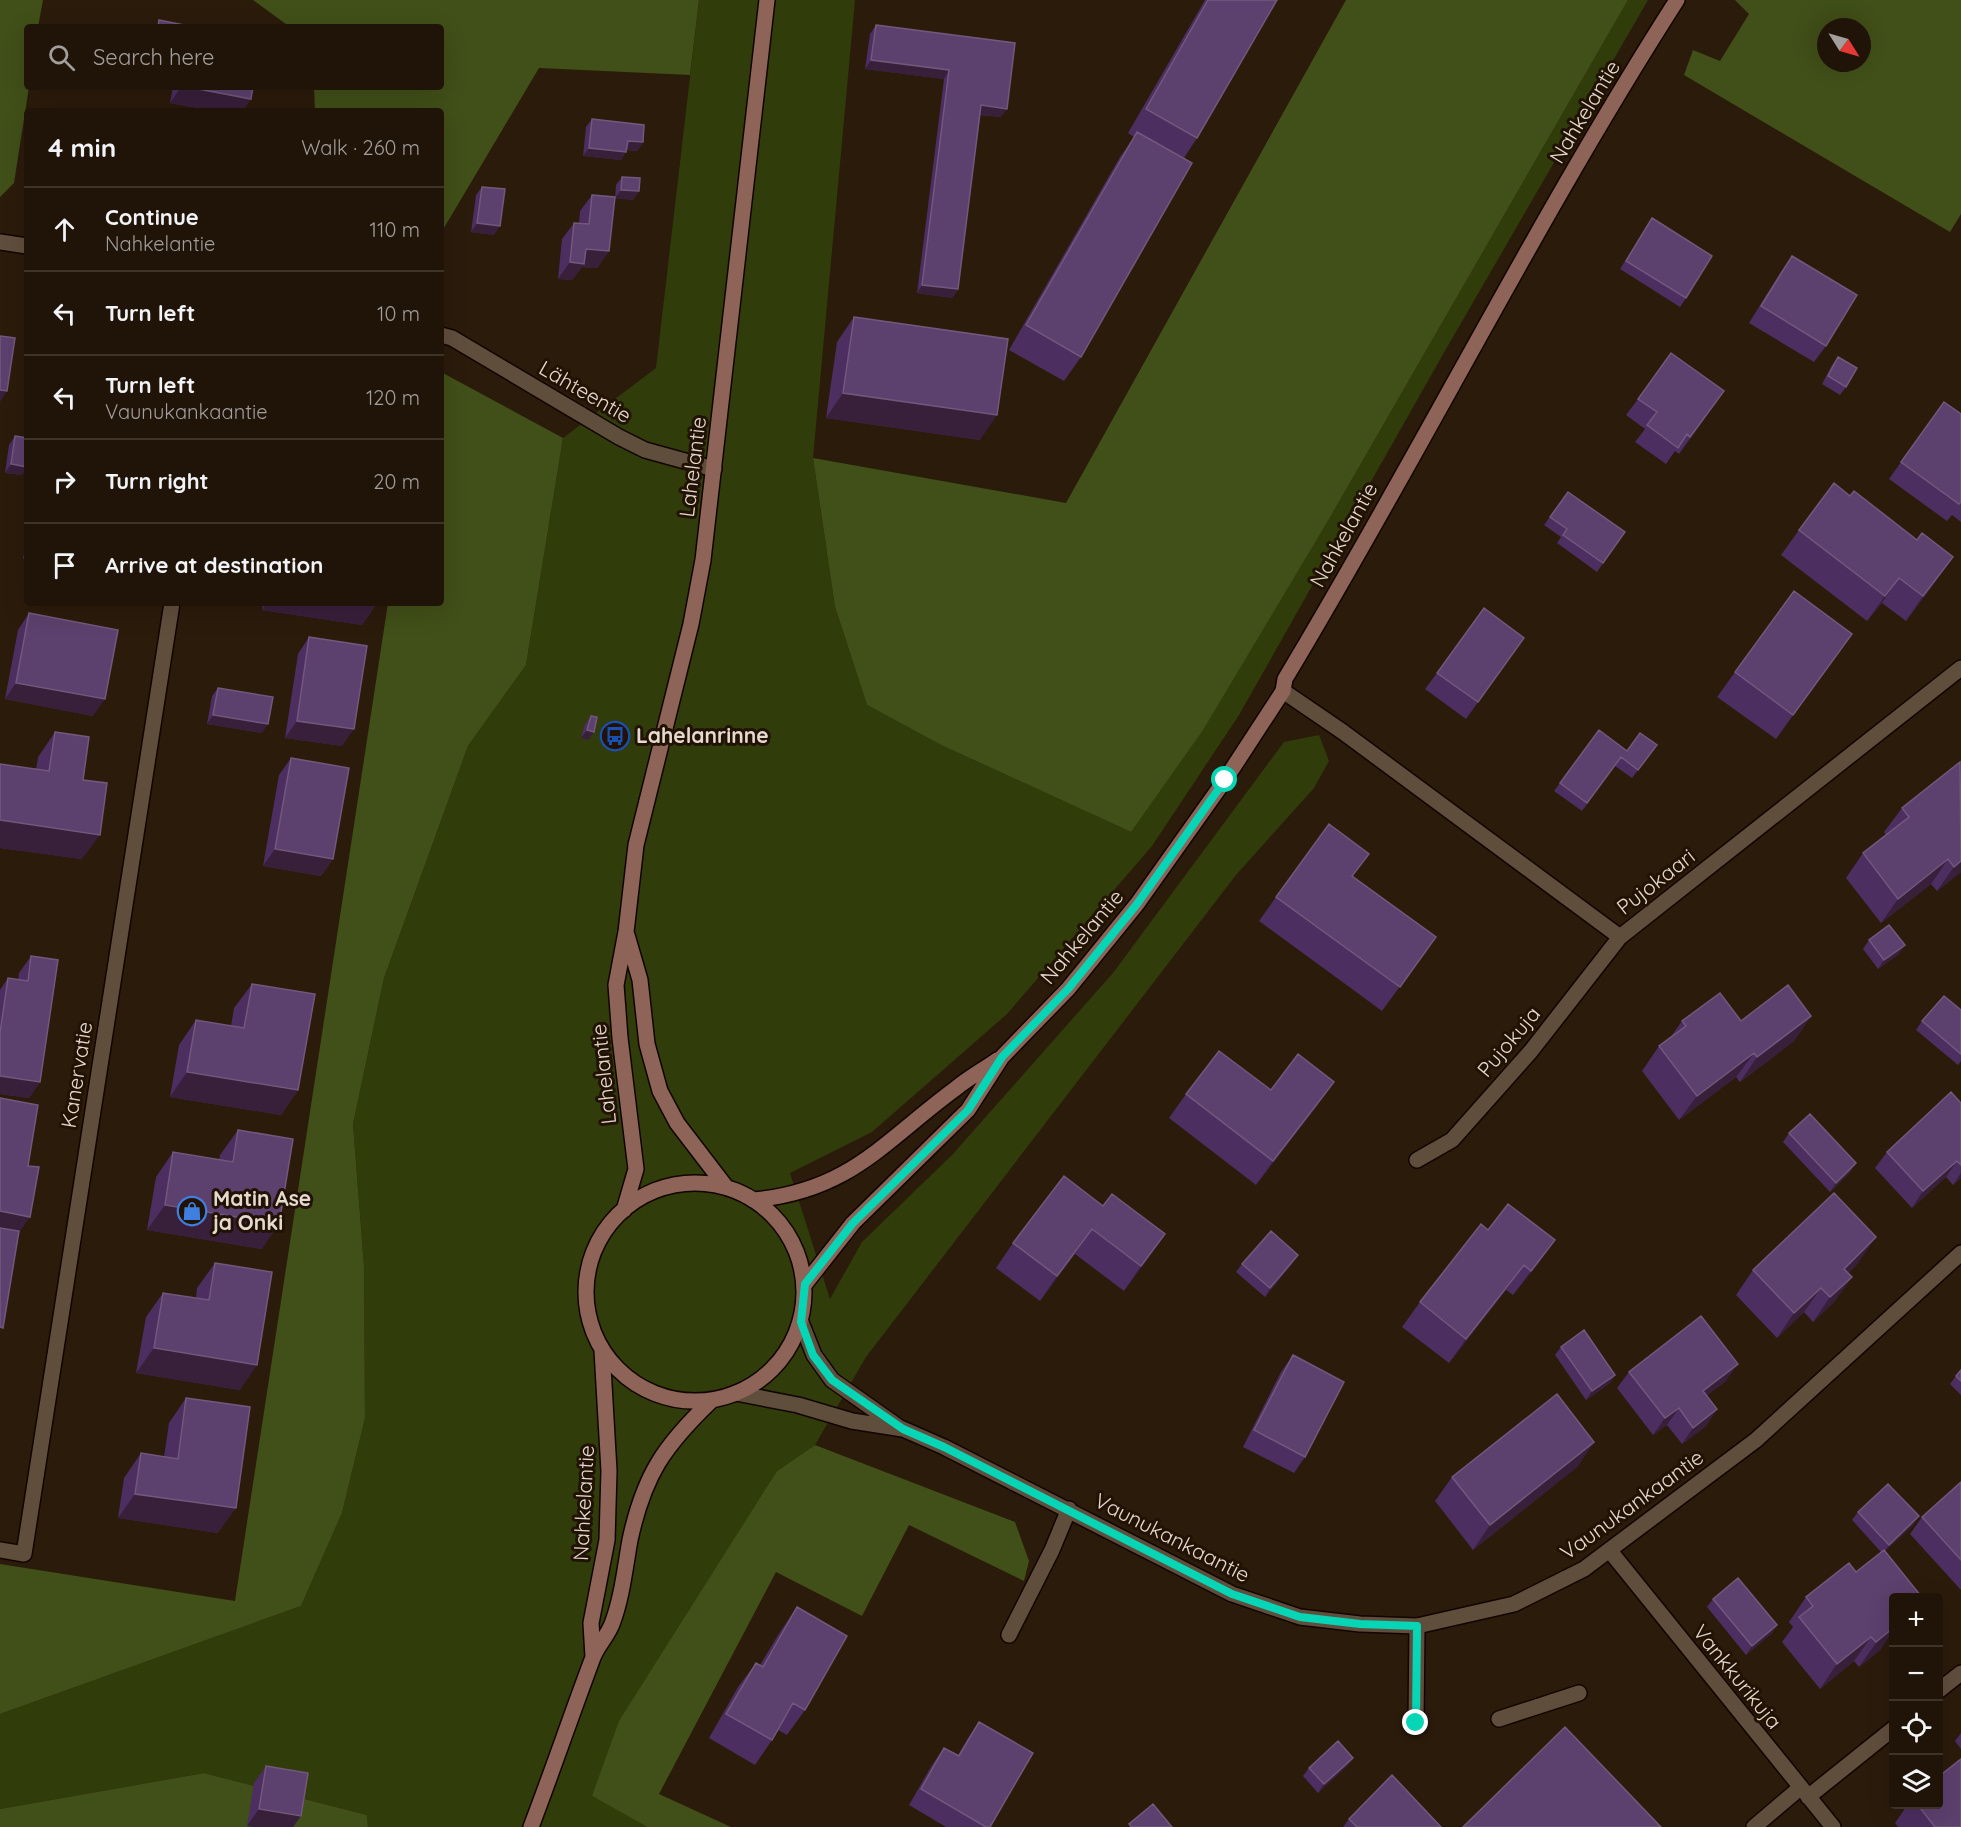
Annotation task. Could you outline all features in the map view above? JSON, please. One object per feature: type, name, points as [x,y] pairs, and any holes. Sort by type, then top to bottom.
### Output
[{"type":"main road","name":"Lahelantie","points":[[624,1210],[636,1169],[616,985],[626,932],[636,845],[691,624],[703,560],[767,0]]},
{"type":"main road","name":"Nahkelantie","points":[[805,1284],[853,1223],[968,1110],[1002,1057],[1068,989],[1137,904],[1212,799],[1282,691],[1285,679],[1327,609],[1500,297],[1677,0]]},
{"type":"main road","name":"Lahelantie","points":[[626,932],[640,980],[647,1044],[660,1091],[677,1123],[726,1187]]},
{"type":"main road","name":"Nahkelantie","points":[[753,1200],[781,1198],[835,1179],[867,1160],[955,1089],[1002,1057]]},
{"type":"main road","points":[[704,1183],[726,1187],[753,1200],[774,1216],[784,1229],[800,1259],[805,1284],[801,1322],[783,1357],[754,1384],[711,1401],[678,1400],[658,1395],[623,1374],[602,1350],[593,1330],[586,1299],[589,1266],[602,1235],[624,1210],[661,1188],[704,1183]]},
{"type":"main road","name":"Nahkelantie","points":[[593,1657],[591,1623],[607,1540],[609,1471],[602,1350]]},
{"type":"main road","name":"Nahkelantie","points":[[531,1827],[593,1657],[611,1626],[631,1538],[649,1479],[661,1455],[680,1431],[711,1401]]},
{"type":"street","points":[[0,242],[24,246]]},
{"type":"street","name":"Lähteentie","points":[[444,336],[452,338],[636,446],[714,469]]},
{"type":"street","name":"Kanervatie","points":[[0,1550],[24,1554],[172,606]]},
{"type":"street","name":"Pujokaari","points":[[1282,691],[1343,732],[1620,937],[1961,668]]},
{"type":"street","name":"Pujokuja","points":[[1418,1160],[1452,1140],[1531,1051],[1620,937]]},
{"type":"street","name":"Vaunukankaantie","points":[[801,1322],[813,1355],[832,1380],[903,1429],[1069,1509],[1232,1594],[1300,1617],[1360,1624],[1417,1626],[1514,1604],[1584,1569],[1756,1440],[1875,1335],[1961,1253]]},
{"type":"street","name":"Vaunukankaantie","points":[[736,1393],[798,1405],[852,1421],[903,1429]]},
{"type":"street","points":[[1009,1635],[1052,1550],[1069,1509]]},
{"type":"street","name":"Vankkurikuja","points":[[1610,1551],[1833,1827]]},
{"type":"street","points":[[1416,1723],[1417,1626]]},
{"type":"street","points":[[1943,1687],[1961,1673]]},
{"type":"street","points":[[1499,1719],[1579,1693]]},
{"type":"street","points":[[1754,1827],[1889,1731]]},
{"type":"green space","points":[[0,0],[43,0],[39,24],[24,24],[24,90],[29,90],[14,183],[0,197]]},
{"type":"green space","points":[[253,0],[699,0],[690,75],[539,68],[444,228],[444,108],[315,108],[314,90],[444,90],[444,24],[286,24]]},
{"type":"green space","points":[[699,0],[855,0],[813,458],[835,607],[867,705],[941,745],[1131,832],[1332,514],[1628,0],[1648,0],[1442,356],[1239,715],[1152,846],[1007,1014],[872,1132],[790,1173],[830,1299],[862,1242],[952,1155],[1113,973],[1284,742],[1319,735],[1329,761],[1314,788],[1236,875],[866,1357],[815,1445],[777,1471],[592,1796],[647,1827],[368,1827],[367,1815],[204,1773],[0,1809],[0,1714],[301,1606],[342,1513],[365,1418],[364,1266],[353,1124],[384,978],[468,746],[526,665],[563,438],[656,368]]},
{"type":"green space","points":[[1346,0],[1628,0],[1332,514],[1203,730],[1131,832],[941,745],[867,705],[835,607],[813,458],[1066,503]]},
{"type":"green space","points":[[1735,0],[1961,0],[1961,214],[1950,232],[1684,75],[1693,50],[1720,61],[1749,14]]},
{"type":"green space","points":[[444,374],[563,438],[526,665],[468,746],[384,978],[353,1124],[364,1266],[365,1418],[342,1513],[301,1606],[0,1714],[0,1564],[235,1601],[388,606],[444,606]]},
{"type":"green space","points":[[815,1445],[1015,1522],[1029,1561],[1024,1581],[909,1525],[862,1616],[776,1572],[659,1794],[731,1827],[647,1827],[592,1796],[619,1721],[777,1471]]},
{"type":"green space","points":[[204,1773],[367,1815],[368,1827],[0,1827],[0,1809]]},
{"type":"building","points":[[1208,0],[1277,0],[1197,138],[1146,109]]},
{"type":"building","points":[[159,20],[179,24],[158,24]]},
{"type":"building","points":[[876,25],[1015,43],[1007,109],[981,105],[958,289],[922,285],[949,70],[871,60]]},
{"type":"building","points":[[204,90],[252,90],[251,99]]},
{"type":"building","points":[[592,119],[644,125],[643,142],[628,141],[626,152],[589,148]]},
{"type":"building","points":[[1137,132],[1192,163],[1081,357],[1026,325]]},
{"type":"building","points":[[622,177],[640,178],[639,191],[621,190]]},
{"type":"building","points":[[482,187],[505,189],[500,226],[477,223]]},
{"type":"building","points":[[592,195],[615,197],[609,251],[586,249],[584,264],[570,262],[574,223],[589,224]]},
{"type":"building","points":[[1652,218],[1712,256],[1686,298],[1626,261]]},
{"type":"building","points":[[1792,256],[1857,295],[1826,346],[1761,306]]},
{"type":"building","points":[[854,317],[1008,339],[997,415],[843,393]]},
{"type":"building","points":[[0,336],[15,338],[7,391],[0,390]]},
{"type":"building","points":[[1671,353],[1724,391],[1690,437],[1687,434],[1678,448],[1647,425],[1657,412],[1638,399]]},
{"type":"building","points":[[1838,357],[1857,368],[1846,387],[1828,376]]},
{"type":"building","points":[[1944,402],[1961,414],[1961,502],[1959,504],[1901,462]]},
{"type":"building","points":[[15,436],[24,438],[24,466],[11,464]]},
{"type":"building","points":[[1834,483],[1850,496],[1854,491],[1917,540],[1922,533],[1953,557],[1923,596],[1899,578],[1885,596],[1799,530]]},
{"type":"building","points":[[1568,492],[1625,532],[1603,563],[1563,535],[1567,529],[1550,517]]},
{"type":"building","points":[[1794,591],[1852,634],[1793,715],[1735,672]]},
{"type":"building","points":[[1484,608],[1524,638],[1478,702],[1437,673]]},
{"type":"building","points":[[29,613],[118,630],[105,699],[16,683]]},
{"type":"building","points":[[309,637],[367,646],[354,729],[297,721]]},
{"type":"building","points":[[218,688],[273,697],[268,724],[213,715]]},
{"type":"building","points":[[591,716],[597,717],[594,732],[587,730]]},
{"type":"building","points":[[1599,730],[1627,751],[1640,733],[1657,745],[1638,770],[1621,757],[1587,803],[1560,783]]},
{"type":"building","points":[[55,732],[89,737],[83,780],[107,783],[100,835],[0,820],[0,764],[49,771]]},
{"type":"building","points":[[291,758],[349,768],[333,859],[275,849]]},
{"type":"building","points":[[1960,762],[1961,861],[1954,867],[1948,859],[1898,899],[1863,853],[1909,817],[1902,808]]},
{"type":"building","points":[[1329,824],[1369,854],[1352,876],[1436,937],[1400,987],[1276,897]]},
{"type":"building","points":[[1889,925],[1905,945],[1884,960],[1869,940]]},
{"type":"building","points":[[31,956],[58,960],[40,1082],[0,1076],[0,1033],[8,978],[28,981]]},
{"type":"building","points":[[252,984],[315,994],[298,1090],[187,1072],[196,1020],[244,1028]]},
{"type":"building","points":[[1788,985],[1811,1016],[1757,1057],[1754,1053],[1697,1096],[1659,1046],[1686,1026],[1682,1021],[1720,993],[1741,1021]]},
{"type":"building","points":[[1944,996],[1961,1010],[1961,1054],[1922,1021]]},
{"type":"building","points":[[1219,1051],[1271,1090],[1298,1054],[1334,1082],[1273,1161],[1186,1094]]},
{"type":"building","points":[[1951,1092],[1961,1103],[1961,1165],[1957,1161],[1923,1191],[1887,1152]]},
{"type":"building","points":[[0,1098],[38,1105],[28,1166],[39,1167],[30,1217],[0,1211]]},
{"type":"building","points":[[1810,1114],[1856,1163],[1836,1183],[1789,1133]]},
{"type":"building","points":[[238,1130],[293,1139],[279,1224],[165,1205],[173,1152],[233,1162]]},
{"type":"building","points":[[1064,1176],[1103,1206],[1112,1194],[1165,1234],[1141,1266],[1092,1229],[1057,1276],[1013,1243]]},
{"type":"building","points":[[1834,1193],[1876,1237],[1844,1269],[1852,1277],[1830,1297],[1821,1288],[1794,1313],[1753,1270]]},
{"type":"building","points":[[1508,1204],[1555,1240],[1531,1271],[1524,1265],[1466,1339],[1420,1302],[1481,1224],[1488,1230]]},
{"type":"building","points":[[0,1228],[19,1231],[3,1328],[0,1327]]},
{"type":"building","points":[[1271,1231],[1298,1255],[1270,1288],[1242,1264]]},
{"type":"building","points":[[215,1263],[272,1272],[257,1365],[154,1348],[163,1293],[209,1300]]},
{"type":"building","points":[[1701,1316],[1738,1364],[1703,1391],[1717,1409],[1693,1428],[1679,1408],[1665,1418],[1629,1372]]},
{"type":"building","points":[[1584,1330],[1615,1375],[1592,1391],[1561,1347]]},
{"type":"building","points":[[1293,1355],[1344,1382],[1305,1457],[1254,1430]]},
{"type":"building","points":[[1961,1370],[1961,1381],[1956,1376]]},
{"type":"building","points":[[1557,1394],[1594,1442],[1490,1525],[1452,1477]]},
{"type":"building","points":[[186,1398],[250,1407],[236,1508],[135,1494],[141,1453],[178,1459]]},
{"type":"building","points":[[1961,1482],[1961,1560],[1922,1517]]},
{"type":"building","points":[[1888,1484],[1919,1516],[1889,1545],[1858,1512]]},
{"type":"building","points":[[1884,1550],[1919,1593],[1889,1593],[1889,1631],[1876,1642],[1871,1637],[1837,1664],[1799,1617],[1813,1606],[1806,1597],[1849,1563],[1856,1572]]},
{"type":"building","points":[[1738,1578],[1777,1625],[1752,1646],[1713,1599]]},
{"type":"building","points":[[797,1607],[847,1636],[805,1710],[793,1703],[772,1740],[726,1714],[756,1663],[763,1667]]},
{"type":"building","points":[[979,1722],[1033,1753],[990,1827],[986,1827],[921,1789],[944,1748],[959,1756]]},
{"type":"building","points":[[1565,1727],[1661,1827],[1463,1827]]},
{"type":"building","points":[[1338,1741],[1353,1758],[1324,1784],[1309,1768]]},
{"type":"building","points":[[1961,1759],[1961,1827],[1935,1827],[1921,1809],[1943,1809],[1943,1773]]},
{"type":"building","points":[[266,1766],[308,1773],[301,1816],[259,1809]]},
{"type":"building","points":[[1392,1775],[1441,1827],[1357,1827],[1349,1819]]},
{"type":"building","points":[[1153,1804],[1172,1827],[1131,1827],[1129,1824]]},
{"type":"place","name":"Lahelanrinne","points":[[615,736]]},
{"type":"place","name":"Matin Ase ja Onki","points":[[192,1211]]},
{"type":"route","points":[[1225,780],[1179,848],[1137,904],[1068,989],[1002,1057],[968,1110],[853,1223],[820,1262],[805,1284],[801,1322],[813,1355],[832,1380],[903,1429],[1069,1509],[1232,1594],[1300,1617],[1360,1624],[1417,1626],[1416,1723]]}]
